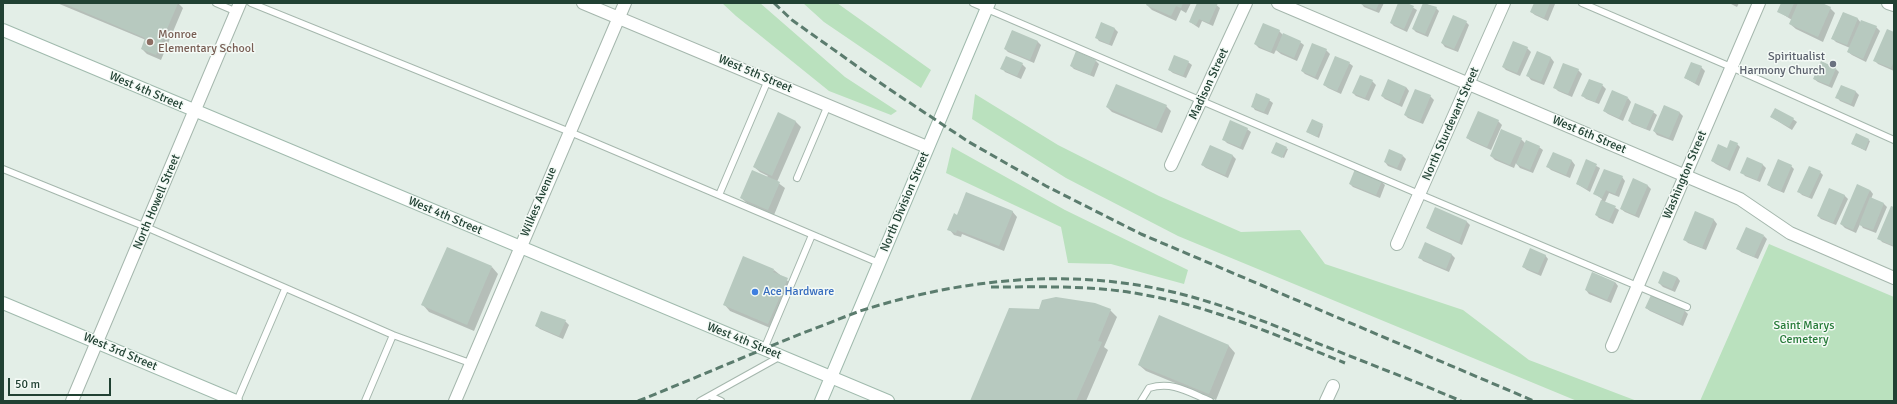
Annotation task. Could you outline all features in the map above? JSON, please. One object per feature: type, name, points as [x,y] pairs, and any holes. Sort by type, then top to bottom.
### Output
[{"type":"street","name":"West 5th Street","points":[[582,3],[927,147]]},
{"type":"street","name":"Wilkes Avenue","points":[[455,401],[625,3]]},
{"type":"street","name":"Madison Street","points":[[1171,165],[1246,3]]},
{"type":"street","name":"West 6th Street","points":[[1278,3],[1740,198],[1790,233],[1894,278]]},
{"type":"street","name":"North Sturdevant Street","points":[[1397,244],[1504,3]]},
{"type":"street","name":"Washington Street","points":[[1612,346],[1759,3]]},
{"type":"street","points":[[1888,3],[1894,5]]},
{"type":"street","name":"North Division Street","points":[[821,401],[927,147],[988,6]]},
{"type":"street","name":"North Howell Street","points":[[72,401],[239,7]]},
{"type":"street","name":"West 4th Street","points":[[3,30],[195,112],[888,401]]},
{"type":"street","name":"West 3rd Street","points":[[3,304],[237,401]]},
{"type":"street","points":[[1326,401],[1333,386]]},
{"type":"lane","points":[[216,3],[239,7]]},
{"type":"lane","points":[[251,3],[570,132],[879,263]]},
{"type":"lane","points":[[973,3],[988,6],[1419,194],[1687,306]]},
{"type":"lane","points":[[1582,3],[1731,67],[1894,140]]},
{"type":"lane","points":[[719,195],[768,80]]},
{"type":"lane","points":[[797,178],[828,105]]},
{"type":"lane","points":[[3,169],[146,227],[285,289],[470,364]]},
{"type":"lane","points":[[764,349],[812,235]]},
{"type":"lane","points":[[237,401],[285,289]]},
{"type":"lane","points":[[365,401],[393,334]]},
{"type":"lane","points":[[700,401],[782,356]]},
{"type":"lane","points":[[1141,401],[1149,388],[1160,385],[1176,386],[1210,401]]},
{"type":"lane","points":[[710,396],[721,401]]},
{"type":"green space","points":[[722,3],[760,3],[845,77],[897,111],[891,115],[829,91]]},
{"type":"green space","points":[[803,3],[837,3],[931,70],[921,88],[824,22]]},
{"type":"green space","points":[[975,94],[1058,145],[1159,196],[1241,232],[1300,230],[1325,264],[1463,310],[1529,360],[1637,401],[1577,401],[1178,236],[1066,178],[972,119]]},
{"type":"green space","points":[[952,147],[1065,210],[1188,270],[1184,284],[1111,264],[1068,263],[1061,227],[946,173]]},
{"type":"green space","name":"Saint Marys Cemetery","points":[[1769,244],[1894,297],[1894,401],[1700,401]]},
{"type":"building","name":"Monroe Elementary School","points":[[63,3],[178,3],[156,55],[141,49],[145,38]]},
{"type":"building","points":[[1147,3],[1183,3],[1181,8],[1176,6],[1171,16],[1146,5]]},
{"type":"building","points":[[1197,3],[1218,3],[1209,23],[1199,19],[1196,25],[1189,22]]},
{"type":"building","points":[[1358,3],[1379,3],[1376,10]]},
{"type":"building","points":[[1398,3],[1407,3],[1414,6],[1404,29],[1390,23]]},
{"type":"building","points":[[1423,3],[1437,7],[1425,34],[1412,29]]},
{"type":"building","points":[[1534,3],[1550,3],[1544,18],[1530,12]]},
{"type":"building","points":[[1781,3],[1794,3],[1788,17],[1777,12]]},
{"type":"building","points":[[1798,3],[1822,3],[1831,7],[1818,37],[1789,24]]},
{"type":"building","points":[[1843,12],[1858,18],[1847,45],[1831,39]]},
{"type":"building","points":[[1453,15],[1467,21],[1454,49],[1441,43]]},
{"type":"building","points":[[1861,20],[1877,26],[1863,59],[1847,52]]},
{"type":"building","points":[[1101,22],[1115,28],[1109,44],[1095,38]]},
{"type":"building","points":[[1263,23],[1280,30],[1271,52],[1254,44]]},
{"type":"building","points":[[1887,29],[1894,32],[1894,61],[1891,68],[1873,61]]},
{"type":"building","points":[[1012,30],[1038,41],[1030,60],[1004,49]]},
{"type":"building","points":[[1283,33],[1301,41],[1294,58],[1276,50]]},
{"type":"building","points":[[1513,41],[1528,47],[1517,73],[1502,67]]},
{"type":"building","points":[[1312,43],[1327,49],[1315,77],[1301,71]]},
{"type":"building","points":[[1076,51],[1096,60],[1090,75],[1070,66]]},
{"type":"building","points":[[1537,51],[1551,57],[1541,82],[1526,76]]},
{"type":"building","points":[[1174,55],[1189,61],[1183,76],[1168,70]]},
{"type":"building","points":[[1006,56],[1023,63],[1017,76],[1000,69]]},
{"type":"building","points":[[1335,56],[1350,62],[1337,91],[1323,85]]},
{"type":"building","points":[[1821,61],[1836,68],[1829,85],[1813,79]]},
{"type":"building","points":[[1691,62],[1702,66],[1695,83],[1684,78]]},
{"type":"building","points":[[1563,63],[1579,69],[1568,94],[1553,88]]},
{"type":"building","points":[[1360,75],[1373,80],[1365,98],[1352,93]]},
{"type":"building","points":[[1388,79],[1406,87],[1399,104],[1381,96]]},
{"type":"building","points":[[1589,79],[1603,84],[1595,102],[1581,96]]},
{"type":"building","points":[[1116,84],[1167,105],[1156,129],[1106,107]]},
{"type":"building","points":[[1841,85],[1856,91],[1851,104],[1835,98]]},
{"type":"building","points":[[1415,89],[1431,95],[1420,122],[1404,115]]},
{"type":"building","points":[[1612,90],[1628,97],[1619,118],[1603,111]]},
{"type":"building","points":[[1256,93],[1270,99],[1264,112],[1251,107]]},
{"type":"building","points":[[1635,103],[1654,111],[1646,129],[1628,121]]},
{"type":"building","points":[[1664,105],[1680,112],[1669,138],[1653,131]]},
{"type":"building","points":[[1775,108],[1794,118],[1789,127],[1770,117]]},
{"type":"building","points":[[1478,111],[1499,120],[1487,147],[1466,138]]},
{"type":"building","points":[[778,112],[796,121],[772,176],[753,167]]},
{"type":"building","points":[[1312,119],[1323,124],[1317,137],[1306,132]]},
{"type":"building","points":[[1230,120],[1248,128],[1240,147],[1222,140]]},
{"type":"building","points":[[1501,129],[1522,138],[1510,165],[1490,156]]},
{"type":"building","points":[[1856,133],[1869,139],[1865,150],[1851,144]]},
{"type":"building","points":[[1526,140],[1540,146],[1530,170],[1516,164]]},
{"type":"building","points":[[1730,140],[1738,143],[1727,168],[1711,161],[1718,144],[1727,148]]},
{"type":"building","points":[[1276,142],[1287,147],[1282,158],[1271,153]]},
{"type":"building","points":[[1210,145],[1233,155],[1225,175],[1201,165]]},
{"type":"building","points":[[1389,149],[1403,155],[1397,168],[1384,162]]},
{"type":"building","points":[[1553,152],[1572,160],[1566,175],[1546,167]]},
{"type":"building","points":[[1747,157],[1763,164],[1757,180],[1740,173]]},
{"type":"building","points":[[1586,159],[1597,164],[1587,189],[1576,184]]},
{"type":"building","points":[[1778,159],[1792,165],[1781,191],[1767,185]]},
{"type":"building","points":[[1809,166],[1821,171],[1809,197],[1797,192]]},
{"type":"building","points":[[1355,169],[1382,181],[1376,195],[1349,184]]},
{"type":"building","points":[[1604,169],[1623,176],[1615,194],[1606,190],[1602,198],[1593,194]]},
{"type":"building","points":[[752,170],[780,182],[768,210],[740,198]]},
{"type":"building","points":[[1633,178],[1648,185],[1635,215],[1620,209]]},
{"type":"building","points":[[1857,184],[1870,190],[1853,230],[1840,224]]},
{"type":"building","points":[[1829,188],[1845,195],[1833,223],[1817,216]]},
{"type":"building","points":[[966,192],[1013,211],[999,246],[957,230],[956,233],[947,230],[954,213],[957,215]]},
{"type":"building","points":[[1870,197],[1884,203],[1873,230],[1859,225]]},
{"type":"building","points":[[1601,200],[1616,206],[1609,221],[1595,215]]},
{"type":"building","points":[[1891,206],[1894,207],[1894,246],[1877,239]]},
{"type":"building","points":[[1435,207],[1467,221],[1459,242],[1426,228]]},
{"type":"building","points":[[1695,211],[1714,219],[1702,248],[1683,240]]},
{"type":"building","points":[[1746,227],[1764,235],[1754,257],[1736,249]]},
{"type":"building","points":[[1425,242],[1452,254],[1446,269],[1418,258]]},
{"type":"building","points":[[447,247],[492,266],[467,325],[421,305]]},
{"type":"building","points":[[1530,248],[1546,255],[1538,273],[1522,267]]},
{"type":"building","name":"Ace Hardware","points":[[743,256],[774,269],[773,272],[788,278],[768,324],[723,305]]},
{"type":"building","points":[[1663,271],[1677,277],[1672,289],[1658,283]]},
{"type":"building","points":[[1592,272],[1615,282],[1607,300],[1585,290]]},
{"type":"building","points":[[1651,295],[1685,310],[1680,323],[1645,308]]},
{"type":"building","points":[[1056,297],[1095,303],[1111,309],[1098,341],[1102,342],[1076,401],[970,401],[1009,308],[1039,309],[1042,300]]},
{"type":"building","points":[[541,311],[566,320],[559,336],[535,326]]},
{"type":"building","points":[[1159,315],[1229,345],[1209,394],[1138,365]]},
{"type":"railway","points":[[774,3],[792,20],[889,89],[969,142],[1046,186],[1141,234],[1534,401]]},
{"type":"railway","points":[[638,401],[782,341],[860,311],[897,300],[972,285],[1049,279],[1126,283],[1164,290],[1202,300],[1258,319],[1461,401]]},
{"type":"railway","points":[[991,287],[1066,287],[1103,289],[1166,299],[1193,306],[1244,323],[1345,363]]},
{"type":"place","name":"Monroe Elementary School","points":[[150,42]]},
{"type":"place","name":"Spiritualist Harmony Church","points":[[1833,64]]},
{"type":"place","name":"Ace Hardware","points":[[755,292]]}]
